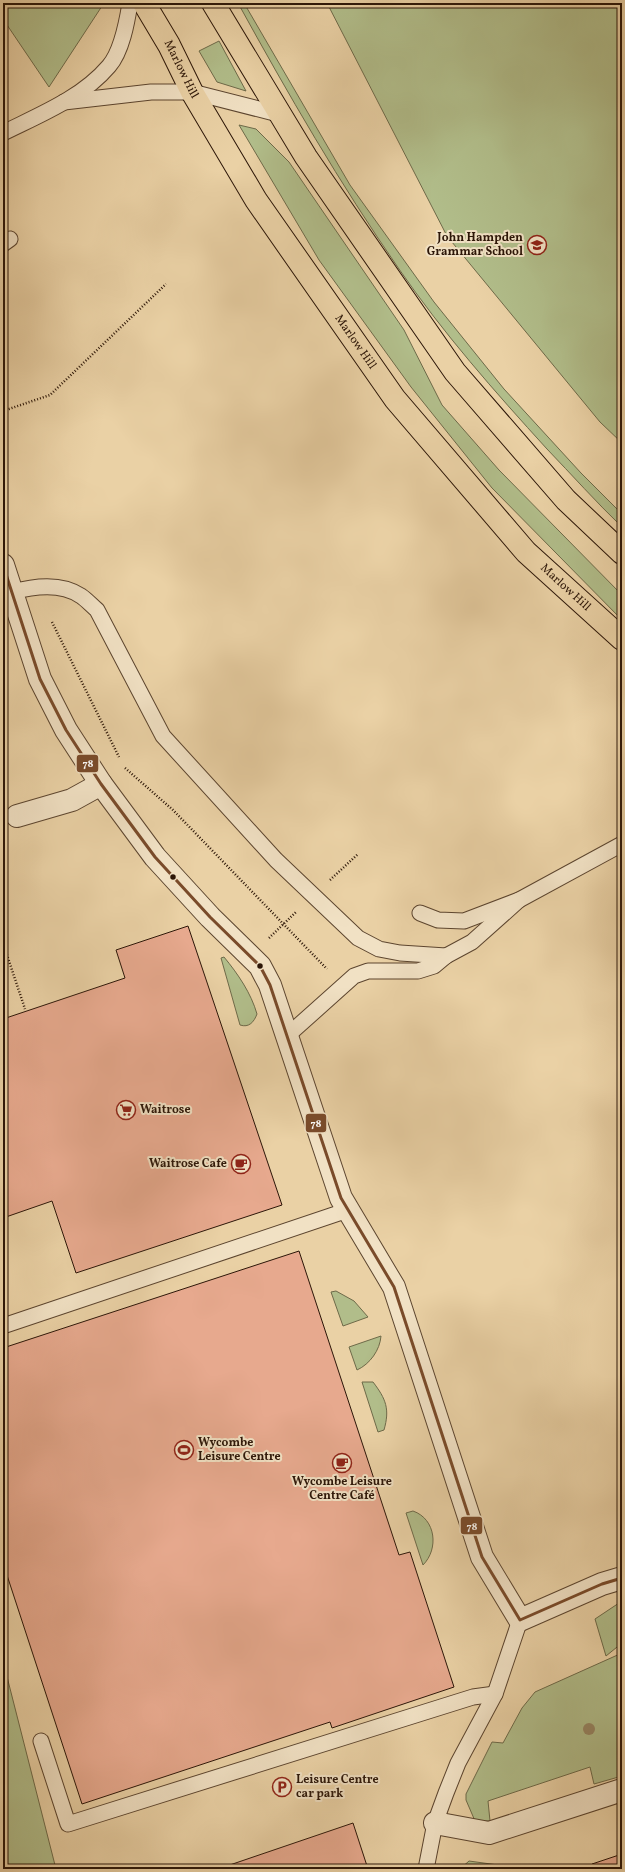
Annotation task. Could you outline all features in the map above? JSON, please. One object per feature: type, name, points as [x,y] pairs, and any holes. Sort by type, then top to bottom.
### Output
[{"type":"main road","name":"Marlow Hill","points":[[144,3],[169,46],[192,92],[256,200],[395,399],[526,552],[622,639]]},
{"type":"main road","points":[[213,3],[306,157],[455,372],[566,500],[622,553]]},
{"type":"street","points":[[3,565],[40,679],[66,730],[101,784],[156,857],[210,917],[260,966],[270,985],[341,1198],[394,1287],[482,1557],[520,1620],[602,1584],[622,1578]]},
{"type":"street","points":[[17,816],[72,800],[101,784]]},
{"type":"street","points":[[435,1823],[489,1833],[622,1790]]},
{"type":"lane","points":[[3,133],[42,115],[64,102],[110,66],[126,30],[130,3]]},
{"type":"lane","points":[[64,102],[151,92],[192,92],[282,115]]},
{"type":"lane","points":[[12,592],[41,586],[63,589],[80,595],[97,610],[163,736],[276,860],[358,938],[379,948],[400,953],[446,956]]},
{"type":"lane","points":[[420,913],[438,920],[464,921],[519,900],[622,844]]},
{"type":"lane","points":[[287,1036],[354,976],[368,971],[418,971],[434,966],[446,956],[472,942],[519,900]]},
{"type":"lane","points":[[3,1326],[348,1210]]},
{"type":"lane","points":[[426,1869],[435,1823],[458,1763],[495,1694],[520,1620]]},
{"type":"lane","points":[[41,1741],[68,1824],[473,1697],[495,1694]]},
{"type":"path","points":[[3,412],[50,395],[166,284]]},
{"type":"path","points":[[50,617],[74,669],[120,759]]},
{"type":"path","points":[[123,766],[173,810],[343,986]]},
{"type":"path","points":[[3,943],[25,1010]]},
{"type":"green space","points":[[3,3],[104,3],[49,87],[3,19]]},
{"type":"green space","points":[[238,3],[244,3],[350,185],[434,302],[504,389],[581,473],[622,514],[622,527],[593,498],[508,406],[451,339],[416,293],[377,237],[335,171],[295,105]]},
{"type":"green space","name":"John Hampden Grammar School","points":[[327,3],[622,3],[622,443],[600,422],[447,236]]},
{"type":"green space","points":[[219,41],[246,91],[217,82],[199,51]]},
{"type":"green space","points":[[239,125],[256,129],[289,162],[404,330],[442,405],[499,470],[622,595],[622,620],[492,488],[411,387],[319,260]]},
{"type":"green space","points":[[224,957],[244,984],[257,1014],[253,1022],[249,1025],[240,1025],[221,958]]},
{"type":"green space","points":[[336,1291],[354,1301],[368,1317],[343,1326],[331,1292]]},
{"type":"green space","points":[[381,1336],[379,1346],[374,1356],[357,1370],[349,1347]]},
{"type":"green space","points":[[362,1382],[373,1382],[384,1399],[387,1416],[384,1430],[378,1432]]},
{"type":"green space","points":[[413,1511],[421,1515],[427,1521],[433,1535],[431,1551],[423,1565],[406,1513]]},
{"type":"green space","points":[[622,1601],[622,1643],[606,1656],[595,1619]]},
{"type":"green space","points":[[622,1653],[622,1776],[594,1784],[590,1767],[488,1801],[490,1821],[475,1821],[466,1800],[466,1794],[492,1742],[503,1743],[522,1708],[535,1692]]},
{"type":"green space","points":[[3,1661],[56,1869],[3,1869]]},
{"type":"green space","points":[[469,1861],[498,1865],[499,1869],[460,1869]]},
{"type":"building","name":"Waitrose","points":[[188,926],[282,1205],[76,1273],[52,1201],[3,1218],[3,1019],[125,978],[116,950]]},
{"type":"building","name":"Wycombe Leisure Centre","points":[[299,1251],[399,1555],[410,1552],[454,1687],[332,1728],[330,1722],[82,1804],[3,1563],[3,1348]]},
{"type":"building","name":"Leisure Centre car park","points":[[353,1823],[368,1869],[218,1869]]},
{"type":"building","points":[[622,1854],[622,1869],[594,1869],[592,1864]]},
{"type":"transit line","name":"78","points":[[3,565],[40,679],[66,730],[101,784],[155,857],[210,917],[260,966],[270,985],[341,1198],[394,1287],[482,1557],[520,1620],[602,1584],[622,1578]]},
{"type":"place","name":"John Hampden Grammar School","points":[[537,245]]},
{"type":"place","name":"Waitrose","points":[[126,1110]]},
{"type":"place","name":"Waitrose Cafe","points":[[241,1164]]},
{"type":"place","name":"Wycombe Leisure Centre","points":[[184,1450]]},
{"type":"place","name":"Wycombe Leisure Centre Café","points":[[342,1463]]},
{"type":"place","name":"Leisure Centre car park","points":[[282,1787]]}]
